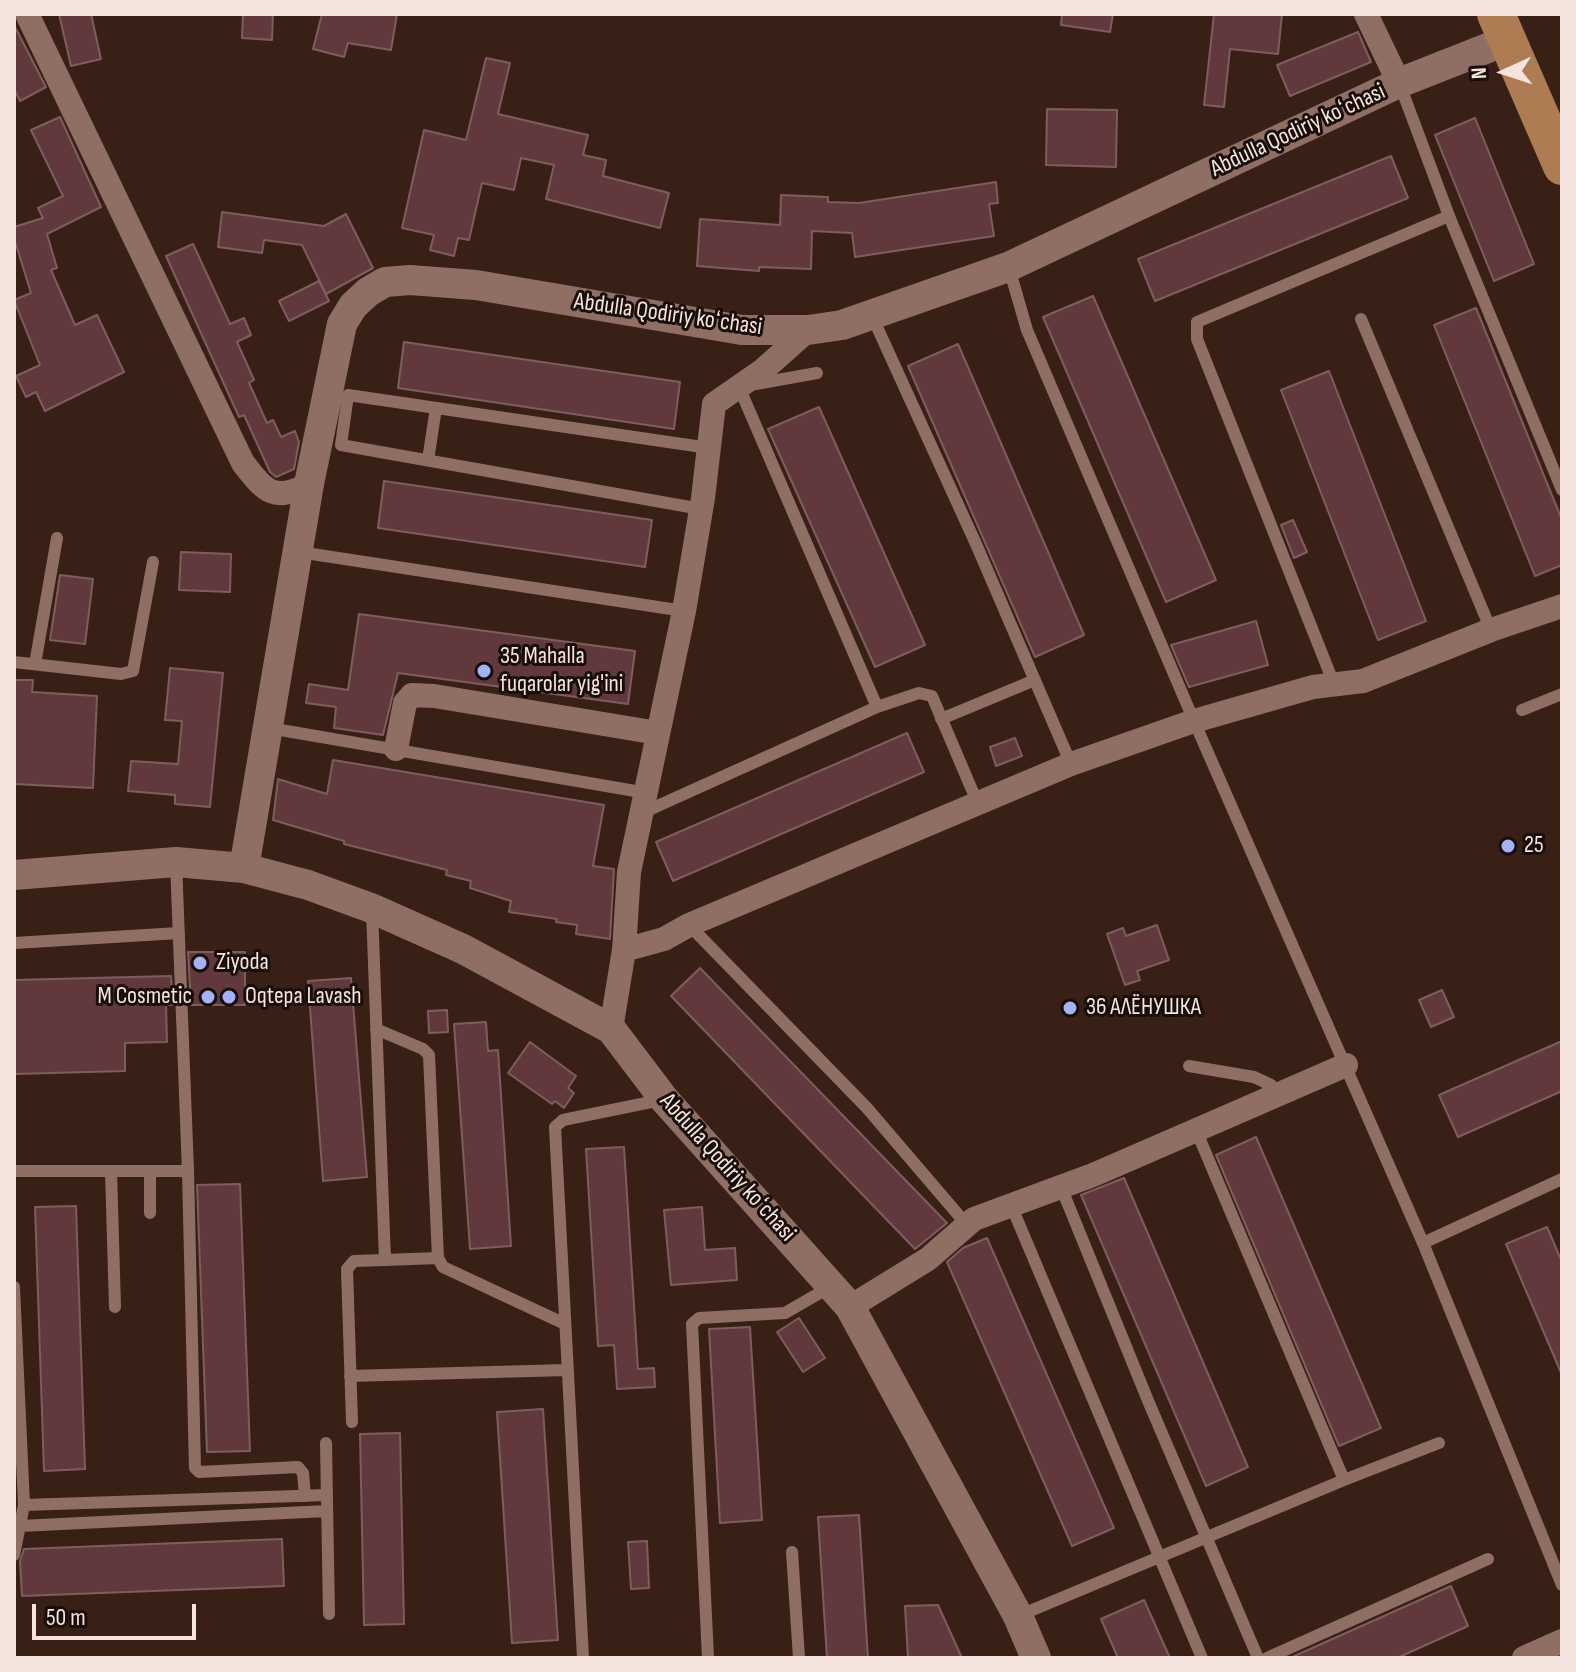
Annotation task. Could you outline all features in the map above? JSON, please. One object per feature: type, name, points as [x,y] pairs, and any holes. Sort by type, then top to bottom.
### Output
[{"type":"main road","points":[[1502,27],[1562,166]]},
{"type":"street","points":[[27,14],[243,463],[265,489],[276,493],[290,494],[309,484]]},
{"type":"street","points":[[1366,14],[1399,83]]},
{"type":"street","name":"Abdulla Qodiriy koʻchasi","points":[[244,868],[309,484],[333,419],[342,324],[353,306],[368,292],[385,282],[410,280],[476,285],[742,330],[808,330],[842,325],[1008,267],[1399,83],[1502,27]]},
{"type":"street","points":[[611,1029],[624,950],[629,872],[684,611],[714,404],[763,370],[808,330]]},
{"type":"street","points":[[624,950],[664,939],[689,925],[1071,764],[1194,721],[1313,687],[1363,681],[1491,630],[1562,606]]},
{"type":"street","points":[[396,749],[405,703],[412,695],[658,733]]},
{"type":"street","name":"Abdulla Qodiriy koʻchasi","points":[[14,875],[176,862],[244,868],[308,885],[371,908],[463,949],[611,1029],[664,1099],[841,1296],[1018,1616],[1036,1658]]},
{"type":"street","points":[[841,1296],[928,1259],[974,1219],[1061,1187],[1346,1065]]},
{"type":"street","points":[[1524,1658],[1562,1641]]},
{"type":"lane","points":[[1399,83],[1449,216],[1562,490]]},
{"type":"lane","points":[[1334,684],[1197,339],[1197,322],[1449,216]]},
{"type":"lane","points":[[1008,267],[1027,330],[1423,1243],[1561,1578]]},
{"type":"lane","points":[[872,316],[1071,764]]},
{"type":"lane","points":[[1361,319],[1491,630]]},
{"type":"lane","points":[[817,373],[739,387],[877,707]]},
{"type":"lane","points":[[701,509],[341,445],[333,419],[348,395],[709,448]]},
{"type":"lane","points":[[428,460],[436,408]]},
{"type":"lane","points":[[35,664],[57,538]]},
{"type":"lane","points":[[298,552],[684,611]]},
{"type":"lane","points":[[14,662],[121,674],[133,671],[153,562]]},
{"type":"lane","points":[[941,719],[1035,680]]},
{"type":"lane","points":[[269,728],[396,749],[644,803],[877,707],[919,693],[932,696],[978,804]]},
{"type":"lane","points":[[1522,710],[1562,694]]},
{"type":"lane","points":[[176,862],[195,1468],[199,1472],[298,1467],[303,1473],[305,1496]]},
{"type":"lane","points":[[371,908],[385,1260]]},
{"type":"lane","points":[[689,925],[867,1108],[967,1225]]},
{"type":"lane","points":[[14,943],[179,933]]},
{"type":"lane","points":[[376,1029],[423,1049],[429,1055],[438,1258],[443,1267],[563,1323]]},
{"type":"lane","points":[[1189,1066],[1254,1077],[1271,1085],[1277,1096]]},
{"type":"lane","points":[[583,1658],[555,1127],[563,1120],[664,1099]]},
{"type":"lane","points":[[1196,1130],[1344,1480]]},
{"type":"lane","points":[[14,1171],[188,1171]]},
{"type":"lane","points":[[111,1171],[115,1307]]},
{"type":"lane","points":[[150,1171],[150,1213]]},
{"type":"lane","points":[[1423,1243],[1559,1180],[1562,1196]]},
{"type":"lane","points":[[1061,1187],[1258,1658]]},
{"type":"lane","points":[[1011,1205],[1202,1658]]},
{"type":"lane","points":[[352,1422],[347,1269],[354,1261],[438,1258]]},
{"type":"lane","points":[[14,1287],[24,1505],[14,1555]]},
{"type":"lane","points":[[708,1658],[692,1324],[699,1318],[785,1313],[841,1296]]},
{"type":"lane","points":[[350,1376],[567,1370]]},
{"type":"lane","points":[[326,1443],[329,1614]]},
{"type":"lane","points":[[1018,1616],[1439,1443]]},
{"type":"lane","points":[[24,1505],[327,1495]]},
{"type":"lane","points":[[20,1526],[327,1511]]},
{"type":"lane","points":[[792,1552],[799,1658]]},
{"type":"lane","points":[[1267,1658],[1488,1559]]},
{"type":"building","points":[[59,14],[91,14],[101,59],[71,66]]},
{"type":"building","points":[[243,14],[273,14],[272,40],[242,38]]},
{"type":"building","points":[[322,14],[397,14],[391,50],[348,43],[344,57],[313,49]]},
{"type":"building","points":[[1062,14],[1113,14],[1110,32],[1061,25]]},
{"type":"building","points":[[1214,14],[1282,14],[1278,54],[1230,49],[1224,107],[1204,105]]},
{"type":"building","points":[[14,25],[46,87],[20,101],[14,89]]},
{"type":"building","points":[[1358,32],[1371,62],[1290,96],[1277,65]]},
{"type":"building","points":[[486,58],[510,63],[498,114],[588,135],[583,155],[606,160],[603,176],[669,193],[660,228],[546,199],[554,165],[521,158],[514,190],[482,183],[469,240],[458,238],[454,256],[430,250],[434,235],[402,228],[424,130],[466,140]]},
{"type":"building","points":[[1047,109],[1117,110],[1116,167],[1046,165]]},
{"type":"building","points":[[60,117],[101,207],[47,234],[57,268],[51,270],[75,325],[97,315],[124,372],[45,411],[36,392],[26,397],[16,376],[40,365],[14,300],[31,293],[14,238],[14,227],[43,218],[38,208],[63,196],[31,130]]},
{"type":"building","points":[[1475,118],[1534,264],[1494,281],[1435,135]]},
{"type":"building","points":[[1391,156],[1408,198],[1155,301],[1138,259]]},
{"type":"building","points":[[996,182],[998,203],[989,204],[994,236],[855,257],[852,233],[812,231],[811,269],[759,267],[759,271],[697,266],[700,219],[780,225],[781,195],[828,197],[828,202],[859,203]]},
{"type":"building","points":[[222,212],[324,226],[346,214],[373,268],[326,294],[302,245],[264,240],[262,253],[218,247]]},
{"type":"building","points":[[193,244],[230,324],[244,318],[251,335],[237,342],[254,380],[249,383],[267,423],[273,420],[281,437],[295,431],[299,442],[294,469],[276,477],[270,472],[244,415],[239,417],[166,256]]},
{"type":"building","points":[[319,281],[329,301],[289,321],[279,301]]},
{"type":"building","points":[[1093,296],[1216,580],[1166,602],[1043,317]]},
{"type":"building","points":[[1476,308],[1562,520],[1562,565],[1535,576],[1434,325]]},
{"type":"building","points":[[404,342],[680,382],[674,429],[398,388]]},
{"type":"building","points":[[958,344],[1084,635],[1035,657],[908,366]]},
{"type":"building","points":[[1329,371],[1426,621],[1378,640],[1281,390]]},
{"type":"building","points":[[819,407],[925,645],[875,667],[768,429]]},
{"type":"building","points":[[384,481],[652,520],[645,567],[378,528]]},
{"type":"building","points":[[1293,520],[1307,552],[1294,558],[1281,525]]},
{"type":"building","points":[[181,552],[231,554],[230,592],[179,590]]},
{"type":"building","points":[[60,575],[93,579],[85,644],[50,640]]},
{"type":"building","points":[[359,614],[635,651],[628,704],[398,673],[383,735],[334,728],[336,707],[306,703],[309,684],[348,690]]},
{"type":"building","points":[[1256,621],[1268,665],[1189,687],[1171,645]]},
{"type":"building","points":[[170,668],[223,673],[210,807],[175,804],[175,795],[128,791],[131,761],[178,764],[182,721],[165,720]]},
{"type":"building","points":[[14,680],[33,680],[32,692],[97,696],[93,788],[14,784]]},
{"type":"building","points":[[907,733],[924,772],[673,881],[656,842]]},
{"type":"building","points":[[1015,738],[1022,756],[996,766],[990,747]]},
{"type":"building","points":[[333,760],[604,805],[593,866],[614,869],[610,939],[576,934],[577,925],[556,922],[557,919],[509,912],[511,901],[470,888],[471,881],[446,875],[447,870],[344,844],[344,841],[273,820],[278,779],[327,794]]},
{"type":"building","points":[[1157,925],[1169,960],[1137,971],[1140,980],[1125,985],[1107,934],[1123,928],[1126,936]]},
{"type":"building","points":[[188,952],[245,952],[245,1005],[191,1005]]},
{"type":"building","points":[[700,968],[947,1223],[915,1249],[671,996]]},
{"type":"building","points":[[171,976],[173,1005],[166,1005],[167,1042],[125,1043],[125,1071],[14,1074],[14,980]]},
{"type":"building","points":[[351,978],[367,1177],[323,1181],[308,981]]},
{"type":"building","points":[[1442,990],[1454,1017],[1431,1027],[1419,1000]]},
{"type":"building","points":[[447,1010],[448,1032],[429,1033],[428,1011]]},
{"type":"building","points":[[486,1022],[488,1051],[498,1050],[511,1246],[470,1249],[454,1024]]},
{"type":"building","points":[[1562,1041],[1562,1091],[1458,1137],[1439,1095]]},
{"type":"building","points":[[530,1042],[576,1076],[568,1088],[574,1093],[564,1108],[555,1101],[552,1104],[508,1073]]},
{"type":"building","points":[[1256,1137],[1381,1428],[1339,1446],[1216,1155]]},
{"type":"building","points":[[624,1147],[638,1369],[654,1368],[655,1387],[617,1389],[614,1345],[598,1346],[586,1149]]},
{"type":"building","points":[[1124,1178],[1248,1467],[1206,1486],[1081,1195]]},
{"type":"building","points":[[240,1184],[250,1451],[207,1452],[197,1185]]},
{"type":"building","points":[[76,1206],[85,1469],[44,1471],[35,1207]]},
{"type":"building","points":[[702,1207],[705,1250],[735,1248],[737,1280],[671,1285],[664,1210]]},
{"type":"building","points":[[1547,1227],[1562,1262],[1562,1375],[1506,1244]]},
{"type":"building","points":[[987,1238],[1114,1528],[1072,1546],[947,1262],[963,1248]]},
{"type":"building","points":[[799,1318],[825,1358],[803,1372],[777,1332]]},
{"type":"building","points":[[750,1327],[762,1520],[720,1523],[709,1329]]},
{"type":"building","points":[[543,1409],[558,1640],[512,1643],[497,1412]]},
{"type":"building","points":[[400,1433],[404,1624],[364,1625],[360,1434]]},
{"type":"building","points":[[859,1515],[868,1658],[827,1658],[818,1517]]},
{"type":"building","points":[[282,1539],[284,1586],[22,1596],[20,1561],[24,1549]]},
{"type":"building","points":[[647,1541],[649,1588],[631,1589],[628,1542]]},
{"type":"building","points":[[1451,1586],[1468,1626],[1397,1658],[1290,1658]]},
{"type":"building","points":[[1144,1600],[1170,1658],[1118,1658],[1101,1619]]},
{"type":"building","points":[[938,1605],[962,1658],[908,1658],[905,1606]]},
{"type":"place","name":"35 Mahalla fuqarolar yig'ini","points":[[484,671]]},
{"type":"place","name":"25","points":[[1508,846]]},
{"type":"place","name":"Ziyoda","points":[[200,963]]},
{"type":"place","name":"M Cosmetic","points":[[208,997]]},
{"type":"place","name":"Oqtepa Lavash","points":[[229,997]]},
{"type":"place","name":"36 АЛЁНУШКА","points":[[1070,1008]]}]
